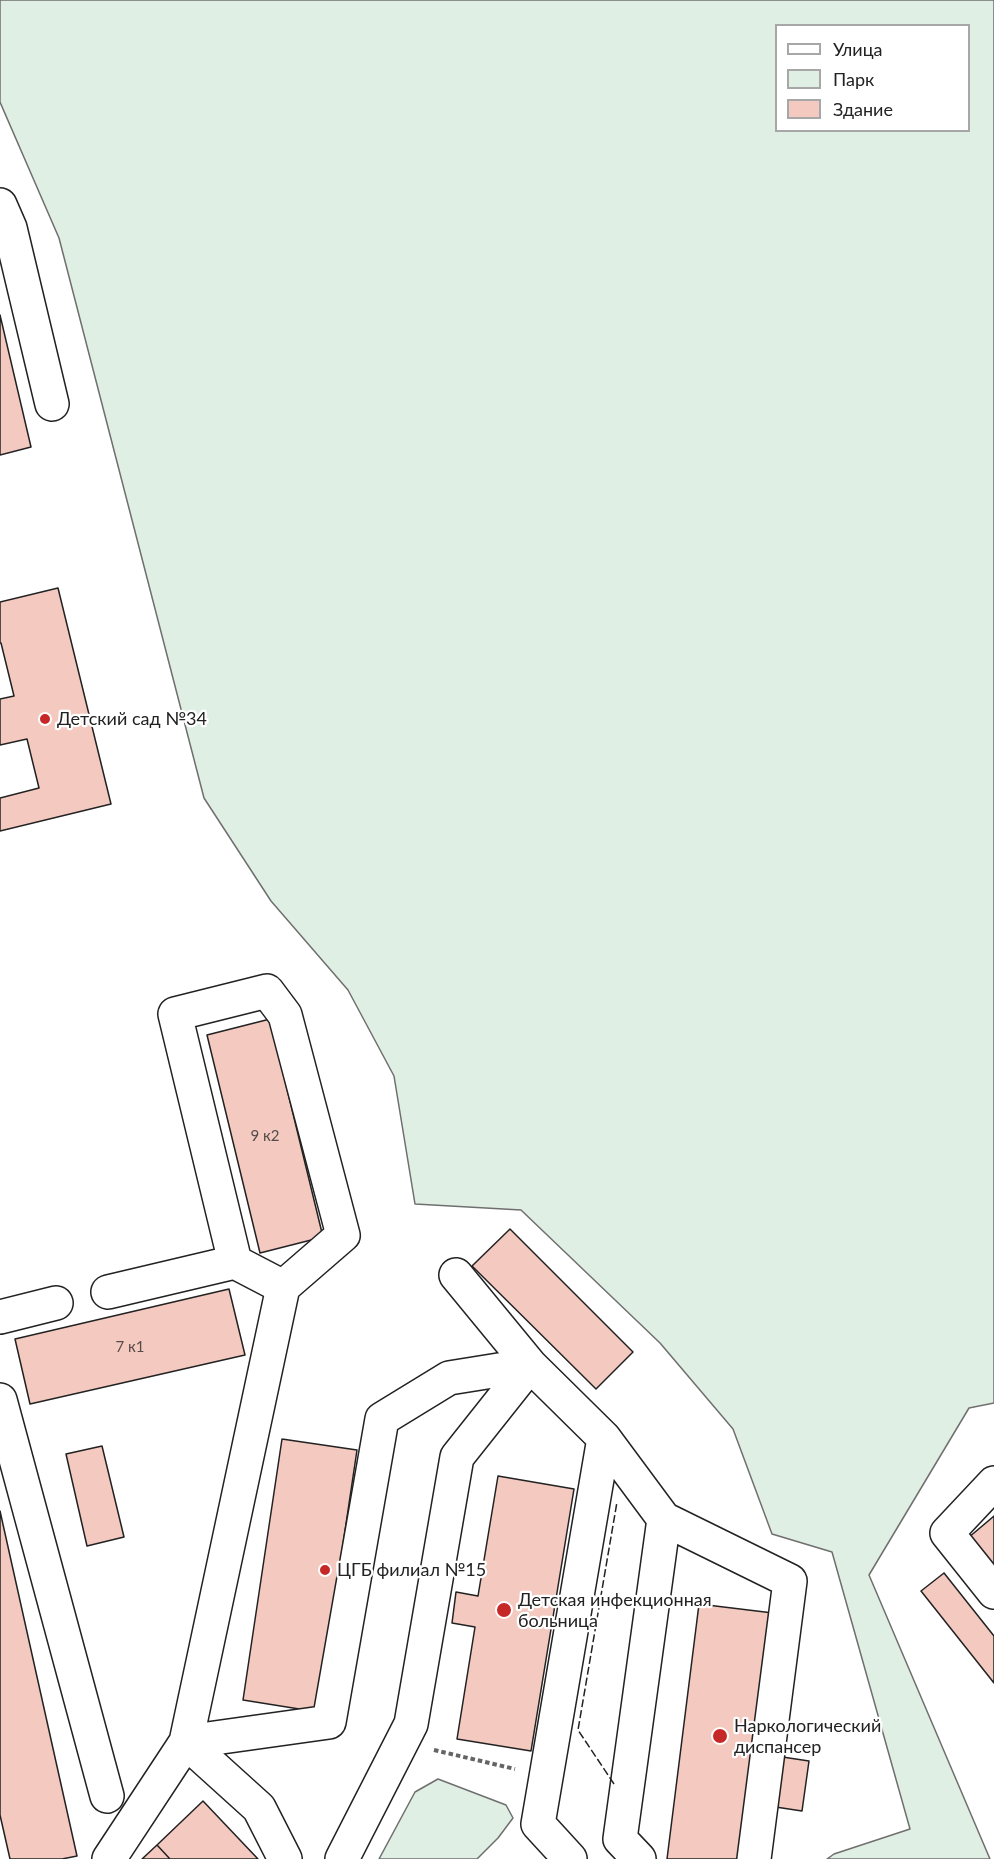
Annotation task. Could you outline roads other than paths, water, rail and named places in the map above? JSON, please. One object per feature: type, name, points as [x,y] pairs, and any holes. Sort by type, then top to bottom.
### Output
[{"type":"lane","points":[[0,205],[10,228],[52,404]]},
{"type":"lane","points":[[109,1859],[186,1742],[283,1287],[343,1234],[285,1015],[267,991],[175,1014],[235,1262]]},
{"type":"lane","points":[[108,1292],[235,1262],[283,1287]]},
{"type":"lane","points":[[456,1275],[530,1365],[604,1438],[664,1519],[790,1581],[754,1859]]},
{"type":"lane","points":[[0,1317],[56,1303]]},
{"type":"lane","points":[[186,1742],[329,1722],[382,1419],[449,1378],[530,1365]]},
{"type":"lane","points":[[342,1859],[411,1724],[458,1457],[530,1365]]},
{"type":"lane","points":[[0,1400],[107,1796]]},
{"type":"lane","points":[[570,1859],[538,1824],[604,1438]]},
{"type":"lane","points":[[994,1484],[947,1533],[994,1592]]},
{"type":"lane","points":[[639,1859],[620,1839],[664,1519]]},
{"type":"lane","points":[[186,1742],[259,1808],[285,1859]]},
{"type":"place","name":"Детский сад №34","points":[[45,719]]},
{"type":"place","name":"ЦГБ филиал №15","points":[[325,1570]]},
{"type":"place","name":"Детская инфекционная больница","points":[[504,1610]]},
{"type":"place","name":"Наркологический диспансер","points":[[720,1736]]}]
